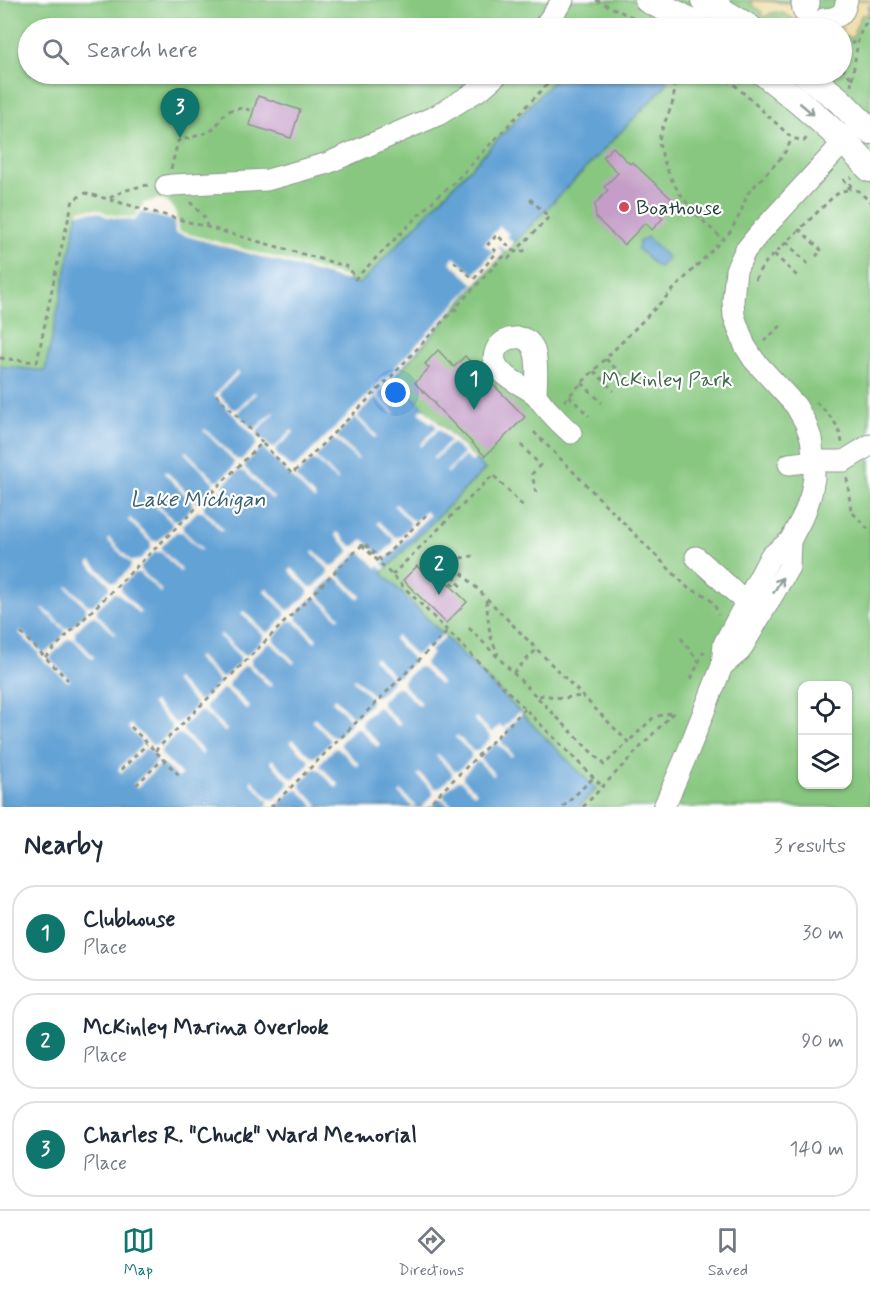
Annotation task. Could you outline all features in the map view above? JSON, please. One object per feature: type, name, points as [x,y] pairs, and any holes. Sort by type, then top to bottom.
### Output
[{"type":"main road","points":[[648,0],[684,18]]},
{"type":"main road","points":[[704,0],[734,18]]},
{"type":"main road","points":[[777,84],[844,141],[860,174]]},
{"type":"main road","points":[[819,84],[867,122]]},
{"type":"street","points":[[550,18],[563,0]]},
{"type":"street","points":[[807,18],[802,4],[809,4],[809,0]]},
{"type":"street","points":[[833,18],[844,10],[847,0]]},
{"type":"street","points":[[166,186],[267,180],[328,163],[438,115],[487,84]]},
{"type":"street","points":[[664,807],[722,666],[724,644],[754,609],[770,557],[790,542],[805,512],[814,478],[811,438],[805,422],[796,406],[754,360],[745,346],[734,316],[732,300],[736,270],[745,251],[758,235],[844,141],[867,122]]},
{"type":"street","points":[[536,395],[571,434]]},
{"type":"street","points":[[789,464],[844,461],[870,445]]},
{"type":"street","points":[[696,557],[754,609]]},
{"type":"path","points":[[596,0],[635,18]]},
{"type":"path","points":[[852,78],[858,40],[869,14]]},
{"type":"path","points":[[853,37],[858,40]]},
{"type":"path","points":[[852,42],[858,40]]},
{"type":"path","points":[[0,358],[37,362],[73,200],[86,193],[349,267],[355,279],[440,195],[449,189],[549,84]]},
{"type":"path","points":[[675,84],[673,102],[659,143],[665,167],[683,199],[724,239]]},
{"type":"path","points":[[733,84],[792,138],[804,141]]},
{"type":"path","points":[[166,186],[178,141],[216,128],[222,117],[234,109],[250,110]]},
{"type":"path","points":[[559,406],[724,239],[735,225],[748,193],[780,159],[792,138]]},
{"type":"path","points":[[850,189],[860,174]]},
{"type":"path","points":[[843,179],[850,189]]},
{"type":"path","points":[[753,284],[760,270],[774,254],[833,196],[850,189],[859,190],[870,202]]},
{"type":"path","points":[[216,395],[292,474],[388,380],[503,257],[507,260],[549,217],[530,199]]},
{"type":"path","points":[[800,229],[822,251],[816,256]]},
{"type":"path","points":[[454,261],[474,279],[497,252],[488,244],[497,235],[515,252]]},
{"type":"path","points":[[786,242],[808,264]]},
{"type":"path","points":[[515,252],[530,250]]},
{"type":"path","points":[[774,254],[797,276]]},
{"type":"path","points":[[454,309],[460,314]]},
{"type":"path","points":[[761,344],[783,324]]},
{"type":"path","points":[[606,359],[626,380]]},
{"type":"path","points":[[594,371],[614,391]]},
{"type":"path","points":[[582,383],[602,403]]},
{"type":"path","points":[[569,396],[589,416]]},
{"type":"path","points":[[815,401],[836,423],[842,448]]},
{"type":"path","points":[[534,432],[689,589],[703,593],[713,602],[718,616]]},
{"type":"path","points":[[45,657],[262,443]]},
{"type":"path","points":[[521,445],[540,465],[532,474],[536,493]]},
{"type":"path","points":[[846,474],[851,511],[870,531]]},
{"type":"path","points":[[392,576],[493,475],[523,506]]},
{"type":"path","points":[[155,752],[364,543],[381,560],[426,515]]},
{"type":"path","points":[[362,545],[603,787]]},
{"type":"path","points":[[448,562],[460,585],[458,587],[437,572],[448,562],[473,556]]},
{"type":"path","points":[[448,562],[628,742]]},
{"type":"path","points":[[486,598],[490,635],[500,659]]},
{"type":"path","points":[[469,628],[604,765],[654,717],[674,712],[585,806]]},
{"type":"path","points":[[271,807],[448,631]]},
{"type":"path","points":[[21,633],[68,680]]},
{"type":"path","points":[[681,638],[699,662]]},
{"type":"path","points":[[691,679],[708,645]]},
{"type":"path","points":[[513,673],[537,649]]},
{"type":"path","points":[[537,697],[543,695],[562,698],[583,696]]},
{"type":"path","points":[[426,807],[525,709]]},
{"type":"path","points":[[130,727],[178,776]]},
{"type":"path","points":[[121,770],[147,744]]},
{"type":"path","points":[[136,785],[163,759]]},
{"type":"path","points":[[563,807],[593,778]]},
{"type":"green space","name":"McKinley Park","points":[[0,0],[870,0],[870,807],[579,807],[596,789],[381,572],[485,470],[393,378],[504,253],[667,84],[852,84],[852,18],[18,18],[18,84],[550,84],[358,284],[175,233],[48,356],[45,371],[0,366]]},
{"type":"sand","points":[[753,0],[800,4],[799,18],[792,18],[778,12],[765,17],[752,5]]},
{"type":"sand","points":[[847,0],[870,0],[867,8],[869,10],[866,16],[862,14],[852,36],[852,18],[829,18]]},
{"type":"water","name":"Lake Michigan","points":[[550,84],[667,84],[504,253],[394,378],[485,469],[382,573],[596,789],[578,807],[0,807],[0,366],[45,371],[78,213],[97,212],[107,217],[135,221],[145,205],[160,203],[172,212],[176,233],[358,284]]},
{"type":"water","points":[[647,237],[668,258],[658,268],[637,248],[640,245],[638,243]]},
{"type":"pier","points":[[160,199],[168,202],[176,213],[178,231],[346,277],[347,281],[175,233],[174,221],[141,212],[135,221],[107,217],[97,212],[78,213],[79,210],[97,209],[108,214],[134,218],[144,203]]},
{"type":"pier","points":[[500,226],[509,234],[507,237],[514,243],[506,252],[500,246],[498,247],[504,253],[379,393],[379,397],[395,413],[393,414],[378,399],[373,399],[358,417],[377,436],[375,438],[355,417],[338,434],[338,438],[359,459],[357,460],[337,441],[332,440],[317,455],[317,458],[338,479],[337,481],[317,461],[311,461],[295,477],[316,498],[314,500],[262,447],[245,464],[245,468],[274,498],[272,499],[243,471],[238,471],[224,484],[224,489],[243,509],[242,511],[223,491],[218,491],[204,504],[204,509],[223,529],[221,531],[202,511],[198,511],[183,525],[183,530],[202,549],[201,551],[182,532],[176,532],[162,546],[162,550],[182,570],[180,572],[161,552],[155,552],[141,566],[141,570],[162,591],[161,593],[140,573],[135,573],[121,586],[121,590],[141,612],[139,614],[119,594],[114,593],[97,609],[97,614],[116,633],[115,635],[95,616],[91,616],[75,632],[75,637],[94,657],[92,659],[73,639],[68,639],[51,656],[51,660],[70,680],[68,682],[47,664],[19,633],[21,631],[42,652],[47,652],[64,635],[64,630],[42,609],[44,608],[65,628],[71,628],[86,612],[86,607],[66,587],[68,586],[88,605],[93,605],[109,589],[109,584],[88,564],[91,561],[112,582],[116,582],[130,568],[131,564],[107,540],[109,538],[131,561],[139,560],[151,548],[151,543],[128,520],[130,518],[153,541],[158,541],[172,527],[172,523],[143,494],[145,492],[173,520],[179,520],[192,507],[192,502],[164,473],[166,471],[195,500],[200,500],[213,487],[213,482],[184,452],[186,451],[215,480],[220,480],[233,467],[234,461],[203,430],[205,429],[236,459],[241,460],[257,444],[256,438],[214,395],[237,371],[239,373],[220,392],[220,396],[232,409],[237,409],[254,392],[256,393],[237,413],[251,428],[256,428],[273,412],[275,413],[258,430],[257,434],[274,448],[292,430],[294,432],[276,449],[276,453],[290,467],[295,467],[376,387],[375,385],[385,378],[474,284],[450,262],[454,257],[474,274],[493,252],[484,244]]},
{"type":"pier","points":[[424,408],[475,459],[472,462],[465,456],[448,473],[446,472],[464,454],[452,443],[434,460],[433,458],[450,441],[439,429],[421,447],[420,445],[437,427],[419,412]]},
{"type":"pier","points":[[396,504],[412,520],[416,520],[425,511],[430,515],[382,563],[386,568],[384,570],[379,566],[377,568],[361,553],[357,553],[339,571],[339,575],[361,596],[358,599],[337,578],[333,578],[319,591],[319,596],[340,617],[338,619],[317,598],[312,598],[296,614],[297,619],[317,639],[315,642],[294,621],[289,621],[274,637],[274,641],[295,662],[293,664],[271,643],[267,644],[251,659],[251,664],[272,684],[270,687],[248,666],[244,666],[229,682],[229,686],[250,707],[247,710],[226,689],[222,689],[206,705],[206,709],[227,730],[225,732],[204,712],[199,711],[183,727],[183,731],[204,752],[202,755],[181,734],[177,734],[161,750],[161,754],[182,775],[178,778],[164,765],[160,765],[137,788],[133,785],[157,761],[157,757],[149,749],[145,749],[121,773],[118,769],[141,746],[141,741],[128,728],[131,724],[152,745],[157,745],[172,730],[172,725],[151,704],[154,702],[175,723],[179,723],[195,707],[195,703],[174,681],[176,679],[197,700],[202,700],[218,684],[218,680],[196,658],[199,656],[220,677],[224,677],[240,662],[240,657],[219,636],[221,634],[243,655],[247,655],[263,639],[263,635],[241,613],[244,611],[265,632],[269,632],[285,616],[285,612],[264,591],[266,588],[287,610],[291,609],[308,594],[308,590],[289,571],[292,568],[310,587],[314,587],[328,573],[328,569],[312,553],[314,550],[330,566],[334,566],[349,552],[335,535],[338,532],[351,546],[355,546],[363,539],[378,554],[382,554],[393,543],[393,539],[377,523],[379,521],[395,537],[399,537],[410,526],[410,522],[394,506]]},
{"type":"pier","points":[[443,634],[445,637],[430,651],[433,654],[425,662],[442,683],[440,685],[421,667],[417,667],[403,681],[403,685],[422,703],[419,706],[400,687],[396,687],[382,701],[382,705],[401,724],[398,726],[379,707],[376,708],[362,721],[362,726],[380,744],[377,747],[359,728],[355,728],[341,742],[341,746],[359,764],[357,767],[338,748],[335,748],[321,762],[320,766],[339,785],[336,788],[318,769],[314,769],[300,783],[300,787],[318,805],[316,807],[298,790],[293,790],[279,803],[279,807],[267,807],[268,801],[250,782],[252,780],[270,799],[275,799],[288,785],[288,781],[270,762],[272,759],[291,778],[295,778],[309,764],[309,760],[290,742],[293,739],[312,757],[315,757],[330,743],[330,739],[312,721],[314,718],[333,737],[337,737],[351,723],[350,719],[332,701],[335,698],[353,717],[357,717],[371,703],[371,698],[353,680],[355,678],[374,696],[378,696],[392,682],[392,679],[373,659],[376,657],[394,676],[399,676],[413,662],[394,639],[397,636],[414,654],[418,654],[425,646],[428,649]]},
{"type":"pier","points":[[519,712],[522,714],[506,730],[508,733],[501,739],[513,755],[511,757],[498,744],[494,744],[481,757],[495,774],[493,776],[479,762],[476,762],[463,775],[463,779],[477,792],[474,794],[461,781],[457,781],[444,793],[444,798],[454,807],[438,799],[431,807],[421,807],[433,795],[433,791],[417,775],[419,773],[435,788],[439,788],[452,776],[452,772],[436,756],[438,754],[454,770],[459,770],[471,758],[471,753],[455,737],[457,735],[473,751],[477,751],[490,739],[474,719],[476,717],[493,732],[500,725],[503,728]]},
{"type":"pier","points":[[401,791],[417,807],[413,807],[399,793]]},
{"type":"building","points":[[258,96],[300,110],[291,138],[249,125]]},
{"type":"building","name":"Boathouse","points":[[613,147],[674,201],[660,215],[663,218],[652,230],[645,223],[624,245],[596,218],[595,204],[608,190],[604,187],[618,173],[603,157]]},
{"type":"building","points":[[438,350],[454,367],[465,356],[525,417],[485,456],[415,383],[429,368],[425,364]]},
{"type":"building","points":[[417,566],[425,574],[432,567],[467,602],[446,623],[403,580]]},
{"type":"place","name":"Charles R. \"Chuck\" Ward Memorial","points":[[180,138]]},
{"type":"place","name":"Boathouse","points":[[624,207]]},
{"type":"place","name":"Clubhouse","points":[[474,410]]},
{"type":"place","name":"McKinley Marina Overlook","points":[[439,595]]}]
